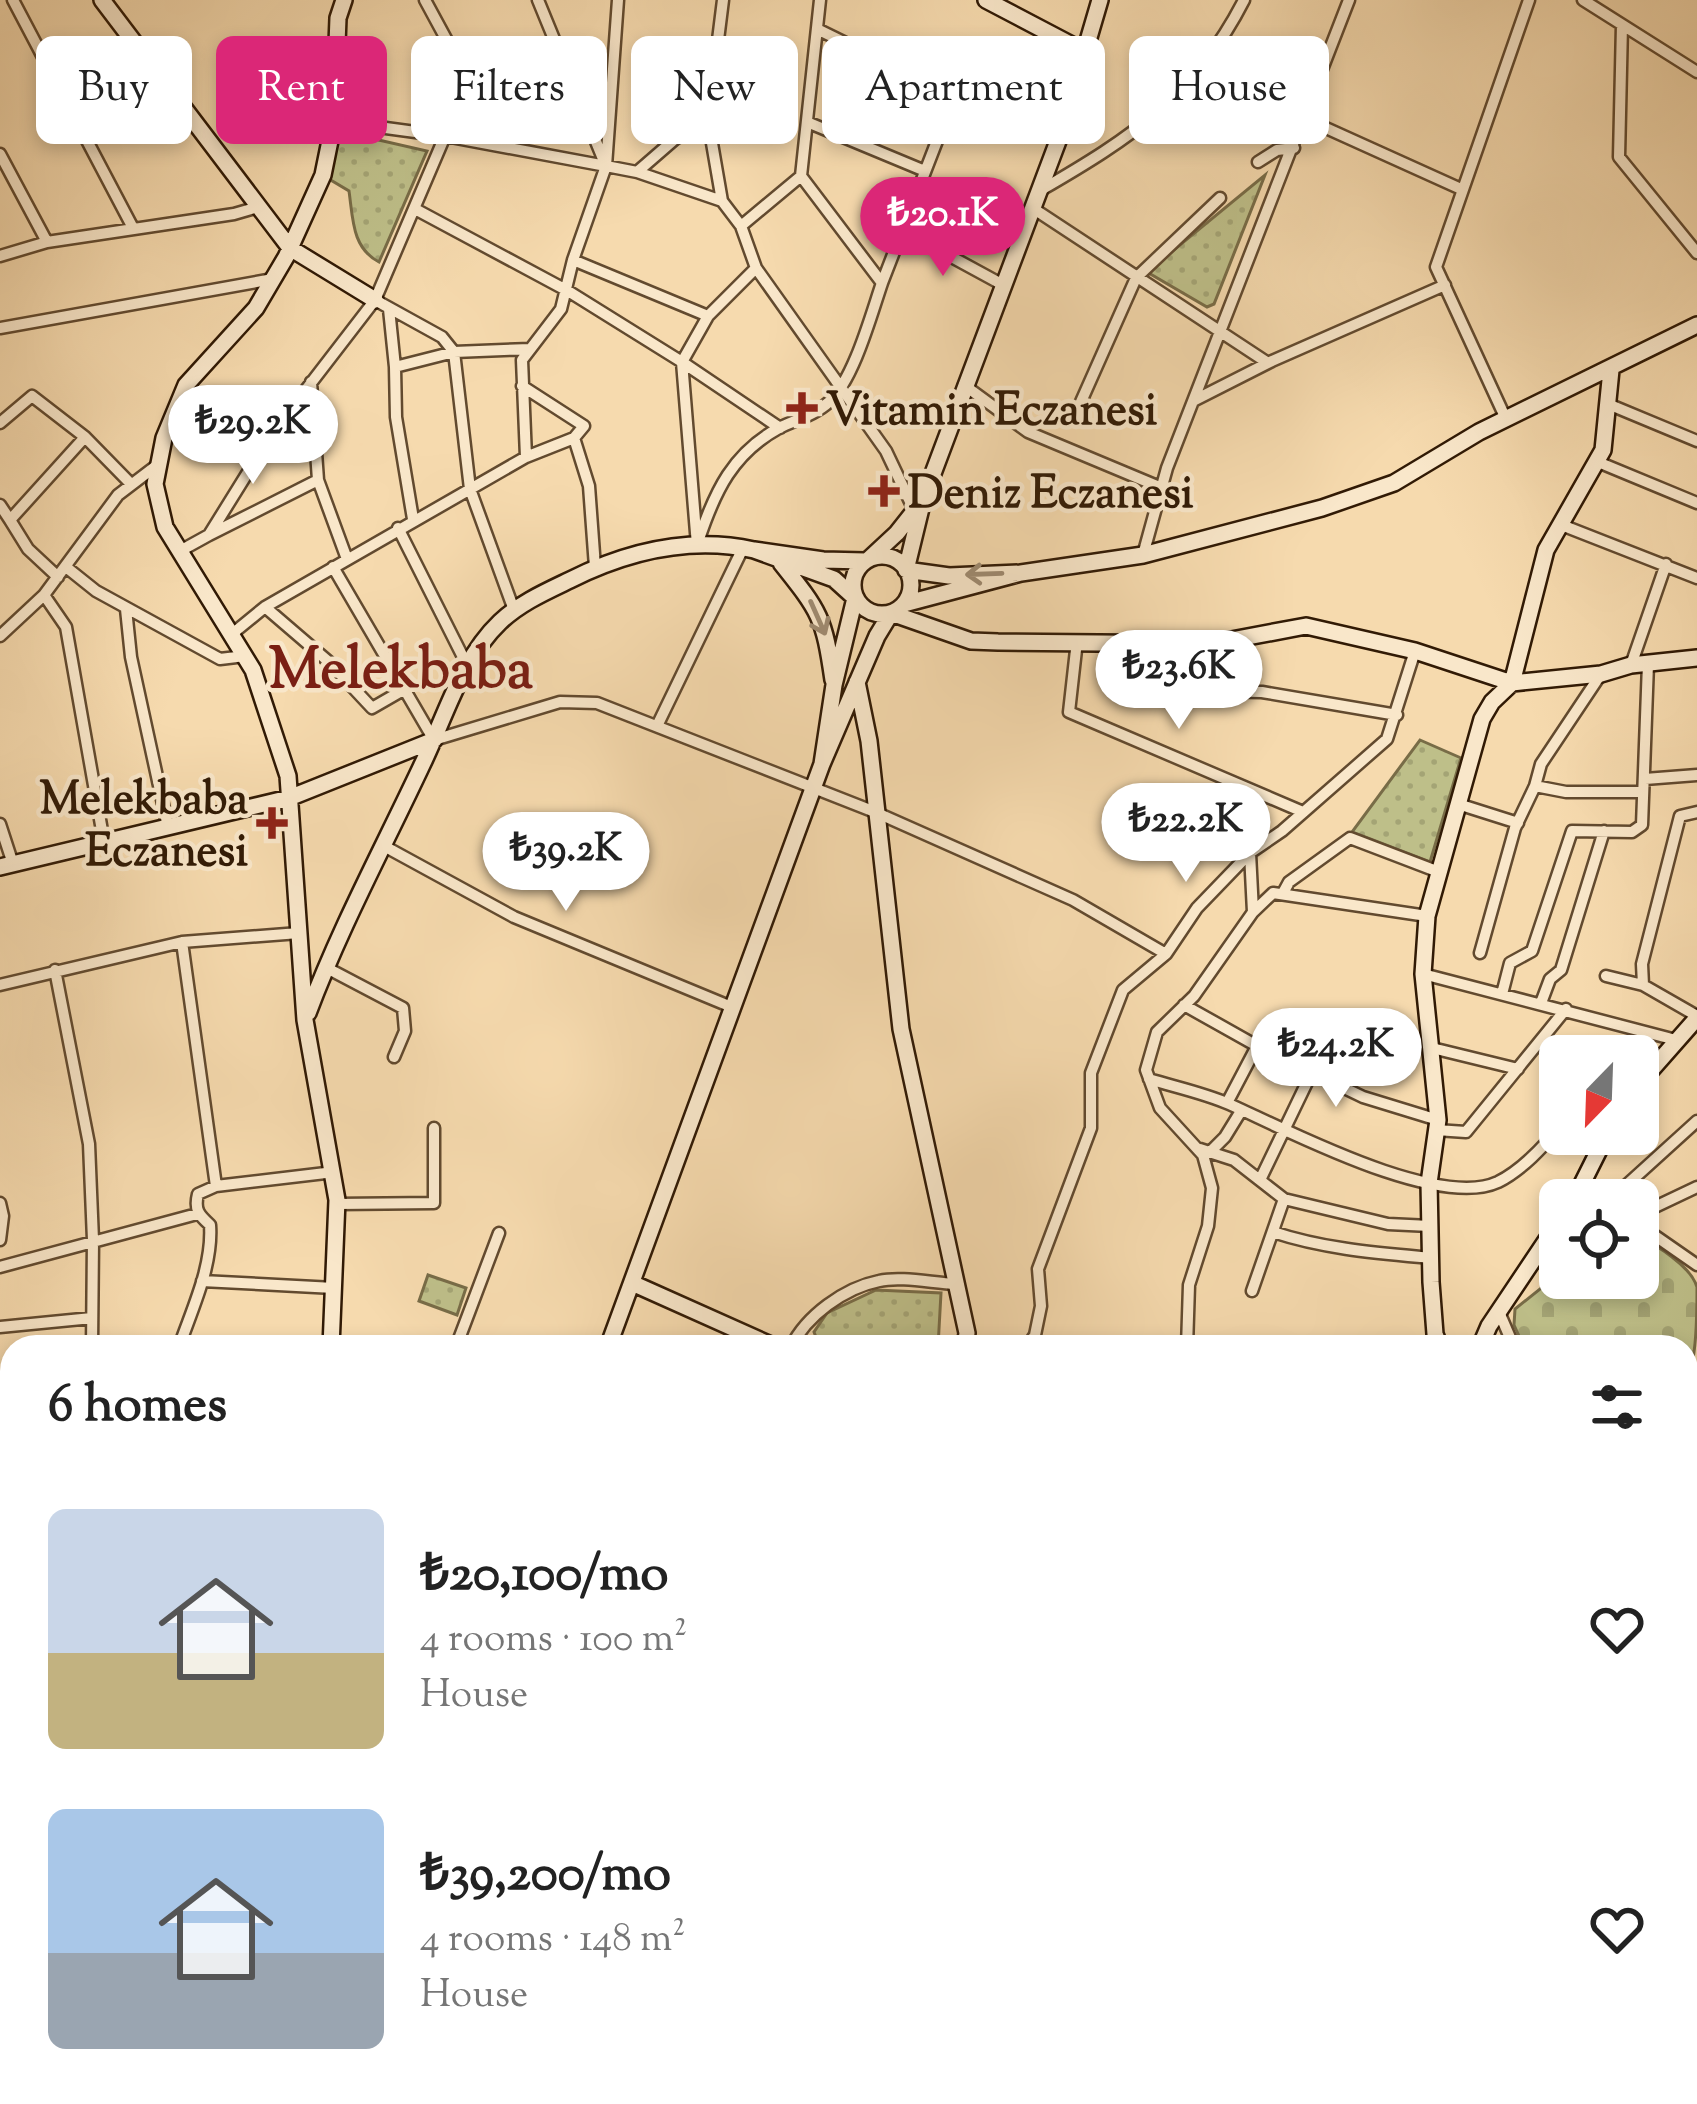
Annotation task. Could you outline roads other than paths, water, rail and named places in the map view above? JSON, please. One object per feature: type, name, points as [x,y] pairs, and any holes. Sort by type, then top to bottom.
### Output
[{"type":"street","points":[[13,0],[133,228]]},
{"type":"street","points":[[86,0],[104,3],[290,248],[442,337],[454,352],[470,489],[514,610]]},
{"type":"street","points":[[337,36],[340,0]]},
{"type":"street","points":[[425,0],[504,146]]},
{"type":"street","points":[[538,0],[606,166]]},
{"type":"street","points":[[526,457],[522,360],[561,309],[572,260],[606,166],[618,0]]},
{"type":"street","points":[[719,36],[723,0]]},
{"type":"street","points":[[820,0],[801,176],[882,283]]},
{"type":"street","points":[[986,0],[1055,36]]},
{"type":"street","points":[[1091,36],[1100,0]]},
{"type":"street","points":[[1101,36],[1110,0]]},
{"type":"street","points":[[1225,36],[1244,0]]},
{"type":"street","points":[[1329,55],[1349,0]]},
{"type":"street","points":[[1507,419],[1436,267],[1528,0]]},
{"type":"street","points":[[1583,0],[1697,72]]},
{"type":"street","points":[[1622,25],[1619,157],[1697,253]]},
{"type":"street","points":[[697,544],[709,508],[740,456],[754,441],[827,405],[839,390],[860,349],[942,128],[946,106],[925,82],[817,28]]},
{"type":"street","points":[[807,122],[925,171]]},
{"type":"street","points":[[1329,129],[1461,189]]},
{"type":"street","points":[[1041,190],[1129,135]]},
{"type":"street","points":[[329,144],[323,175],[256,308],[186,385],[156,466],[155,484],[165,527],[245,656],[276,731],[289,798],[305,1020],[337,1204],[332,1335]]},
{"type":"street","points":[[209,535],[311,382],[382,304],[442,144]]},
{"type":"street","points":[[492,144],[637,172],[722,201]]},
{"type":"street","points":[[637,172],[670,144]]},
{"type":"street","points":[[712,144],[722,201],[741,226],[757,268],[886,451],[918,505]]},
{"type":"street","points":[[612,1335],[813,789],[857,682],[910,588],[906,570],[918,505],[1056,144]]},
{"type":"street","points":[[1143,555],[1162,488],[1296,144]]},
{"type":"street","points":[[1258,162],[1277,150],[1294,148]]},
{"type":"street","points":[[0,154],[47,242]]},
{"type":"street","points":[[741,226],[801,176]]},
{"type":"street","points":[[1076,413],[1136,278],[1220,198]]},
{"type":"street","points":[[0,256],[47,242],[234,214],[258,206]]},
{"type":"street","points":[[415,208],[568,291],[780,428]]},
{"type":"street","points":[[1034,209],[1268,363]]},
{"type":"street","points":[[902,230],[1005,286]]},
{"type":"street","points":[[572,260],[708,316]]},
{"type":"street","points":[[697,544],[682,362],[708,316],[757,268]]},
{"type":"street","points":[[0,328],[273,279]]},
{"type":"street","points":[[1195,400],[1445,285]]},
{"type":"street","points":[[382,304],[395,367],[396,417],[413,519]]},
{"type":"street","points":[[305,1020],[325,967],[467,665],[497,624],[514,610],[595,567],[661,547],[697,544],[823,560],[886,556],[906,570],[949,576],[1021,573],[1143,555],[1322,508],[1394,483],[1507,419],[1697,325]]},
{"type":"street","points":[[395,367],[454,352],[530,349]]},
{"type":"street","points":[[1436,1335],[1429,1183],[1437,1125],[1423,974],[1427,916],[1482,719],[1512,683],[1538,572],[1559,524],[1598,462],[1606,437],[1611,370]]},
{"type":"street","points":[[311,382],[318,479],[346,559]]},
{"type":"street","points":[[232,634],[265,608],[413,519],[526,457],[574,438],[584,426],[522,386]]},
{"type":"street","points":[[964,386],[1028,432],[1162,488]]},
{"type":"street","points":[[0,423],[32,396],[86,437],[130,483]]},
{"type":"street","points":[[1608,404],[1697,441]]},
{"type":"street","points":[[170,425],[212,405],[272,435]]},
{"type":"street","points":[[10,520],[86,437]]},
{"type":"street","points":[[574,438],[589,486],[595,567]]},
{"type":"street","points":[[1598,462],[1697,502]]},
{"type":"street","points":[[0,636],[44,595],[130,483],[156,466]]},
{"type":"street","points":[[180,551],[318,479]]},
{"type":"street","points":[[0,505],[28,550],[62,572],[220,659],[245,656]]},
{"type":"street","points":[[823,764],[834,686],[855,598],[854,574],[897,533],[918,505]]},
{"type":"street","points":[[1559,524],[1697,578]]},
{"type":"street","points":[[398,528],[467,665]]},
{"type":"street","points":[[749,549],[834,579],[868,610],[897,608],[1021,573]]},
{"type":"street","points":[[657,726],[749,549]]},
{"type":"street","points":[[779,560],[818,609],[834,686]]},
{"type":"street","points":[[1502,994],[1510,963],[1532,951],[1572,831],[1632,832],[1642,825],[1639,665],[1666,564]]},
{"type":"street","points":[[333,567],[434,740]]},
{"type":"street","points":[[44,595],[66,627],[104,842]]},
{"type":"street","points":[[265,608],[372,708],[405,689]]},
{"type":"street","points":[[897,608],[970,640],[1202,644],[1306,626],[1415,651],[1512,683],[1697,658]]},
{"type":"street","points":[[126,609],[131,657],[168,827]]},
{"type":"street","points":[[1077,641],[1069,712],[1303,812]]},
{"type":"street","points":[[1202,644],[1208,692],[1262,692],[1397,715]]},
{"type":"street","points":[[1035,1335],[1041,1306],[1038,1269],[1091,1128],[1091,1072],[1123,990],[1166,954],[1197,908],[1250,853],[1387,739],[1415,651]]},
{"type":"street","points":[[1480,953],[1518,823],[1541,764],[1601,674]]},
{"type":"street","points":[[857,682],[869,741],[901,1029],[967,1335]]},
{"type":"street","points":[[0,824],[6,865],[289,798],[434,740],[560,701],[597,703],[874,812],[1073,900],[1166,954]]},
{"type":"street","points":[[1535,786],[1566,792],[1644,786],[1697,775]]},
{"type":"street","points":[[1458,803],[1518,823]]},
{"type":"street","points":[[1642,985],[1642,964],[1680,816],[1697,812]]},
{"type":"street","points":[[1541,1004],[1550,979],[1561,970],[1604,831]]},
{"type":"street","points":[[1283,893],[1289,882],[1350,838],[1439,872]]},
{"type":"street","points":[[384,846],[514,917],[734,1009]]},
{"type":"street","points":[[1250,853],[1253,912]]},
{"type":"street","points":[[1427,916],[1273,893],[1253,912],[1184,1005],[1157,1031],[1145,1070],[1160,1108],[1203,1150],[1234,1160],[1284,1199],[1388,1224],[1430,1226]]},
{"type":"street","points":[[0,985],[182,942],[299,933]]},
{"type":"street","points":[[182,942],[216,1186]]},
{"type":"street","points":[[325,967],[403,1008],[405,1031],[394,1057]]},
{"type":"street","points":[[55,970],[88,1144],[92,1335]]},
{"type":"street","points":[[1423,974],[1676,1040]]},
{"type":"street","points":[[1606,976],[1642,985],[1697,1017],[1659,1060]]},
{"type":"street","points":[[1184,1005],[1311,1074],[1437,1125],[1466,1132],[1566,1010]]},
{"type":"street","points":[[1227,1103],[1257,1046]]},
{"type":"street","points":[[1432,1048],[1518,1069]]},
{"type":"street","points":[[1260,1180],[1311,1074]]},
{"type":"street","points":[[1149,1078],[1227,1103],[1284,1133],[1454,1190],[1496,1183],[1539,1151]]},
{"type":"street","points":[[1203,1150],[1225,1137],[1241,1111]]},
{"type":"street","points":[[1633,1179],[1697,1120]]},
{"type":"street","points":[[337,1204],[434,1203],[434,1128]]},
{"type":"street","points":[[1187,1335],[1189,1285],[1208,1226],[1212,1188],[1203,1150]]},
{"type":"street","points":[[197,1214],[198,1195],[216,1186],[334,1172]]},
{"type":"street","points":[[1659,1207],[1697,1186]]},
{"type":"street","points":[[1252,1291],[1284,1199]]},
{"type":"street","points":[[0,1203],[0,1240]]},
{"type":"street","points":[[0,1267],[197,1214]]},
{"type":"street","points":[[182,1335],[211,1239],[210,1225],[197,1214]]},
{"type":"street","points":[[1273,1232],[1364,1252],[1431,1258]]},
{"type":"street","points":[[461,1335],[500,1233]]},
{"type":"street","points":[[1659,1235],[1697,1265]]},
{"type":"street","points":[[1486,1335],[1539,1251]]},
{"type":"street","points":[[797,1335],[830,1304],[879,1280],[955,1284]]},
{"type":"street","points":[[202,1281],[334,1288]]},
{"type":"street","points":[[632,1283],[748,1335]]},
{"type":"street","points":[[1498,1312],[1509,1335]]},
{"type":"street","points":[[0,1327],[92,1318]]},
{"type":"place","name":"Vitamin Eczanesi","points":[[802,408]]},
{"type":"place","name":"Deniz Eczanesi","points":[[884,491]]},
{"type":"place","name":"Melekbaba Eczanesi","points":[[272,823]]},
{"type":"district","name":"Melekbaba","points":[[401,667]]}]
